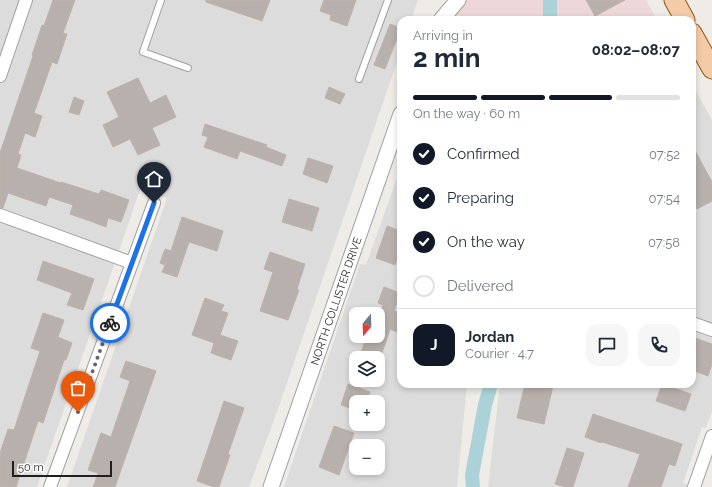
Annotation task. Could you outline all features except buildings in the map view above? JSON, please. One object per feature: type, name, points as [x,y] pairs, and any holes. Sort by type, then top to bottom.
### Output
[{"type":"main road","points":[[674,0],[683,16]]},
{"type":"main road","points":[[696,40],[712,69]]},
{"type":"street","points":[[0,76],[26,0]]},
{"type":"street","points":[[444,16],[458,0]]},
{"type":"street","name":"NORTH COLLISTER DRIVE","points":[[271,487],[397,125]]},
{"type":"street","points":[[50,487],[154,203]]},
{"type":"street","points":[[0,215],[132,263]]},
{"type":"street","points":[[696,324],[712,330]]},
{"type":"street","points":[[694,487],[712,436]]},
{"type":"lane","points":[[161,0],[142,52],[188,68]]},
{"type":"lane","points":[[359,79],[388,0]]},
{"type":"shaded area","points":[[0,0],[418,0],[412,16],[397,16],[397,62],[277,412],[249,487],[67,487],[167,198],[140,190],[37,487],[0,487]]},
{"type":"shaded area","points":[[452,0],[646,0],[655,16],[447,16]]},
{"type":"shaded area","points":[[696,91],[712,120],[712,411],[706,428],[702,427],[683,483],[694,487],[488,487],[500,388],[696,388]]},
{"type":"shaded area","points":[[397,178],[397,388],[467,388],[457,487],[284,487],[360,264],[366,265]]},
{"type":"waterway","points":[[550,0],[550,16]]},
{"type":"waterway","points":[[473,487],[472,475],[485,405],[490,388]]},
{"type":"way so far","points":[[78,412],[110,323]]},
{"type":"route","points":[[110,323],[154,203]]}]
